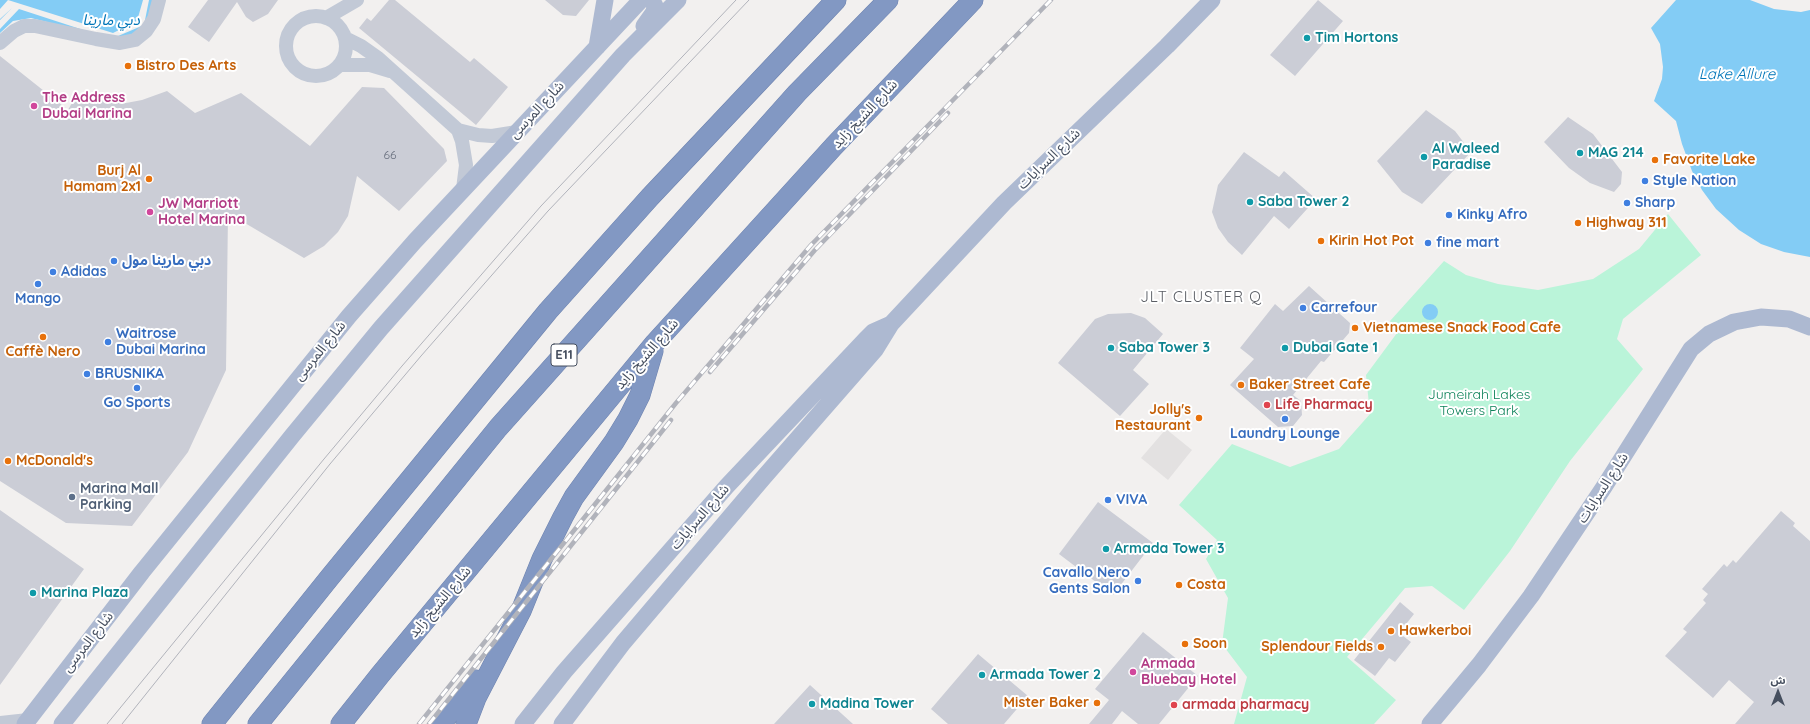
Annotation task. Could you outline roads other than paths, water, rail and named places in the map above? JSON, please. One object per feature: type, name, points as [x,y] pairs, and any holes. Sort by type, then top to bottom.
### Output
[{"type":"highway","points":[[212,724],[330,577],[548,311],[650,198],[836,0]]},
{"type":"highway","name":"E11","points":[[258,724],[498,428],[797,92],[888,0]]},
{"type":"highway","name":"شارع الشيخ زايد","points":[[341,724],[655,343],[828,152],[973,0]]},
{"type":"highway","points":[[466,724],[476,698],[507,641],[542,559],[563,517],[574,497],[614,442],[640,395],[655,343]]},
{"type":"highway","points":[[441,724],[507,641]]},
{"type":"main road","points":[[597,47],[605,0]]},
{"type":"main road","name":"شارع المرسى","points":[[26,722],[142,572],[319,353],[415,241],[641,0]]},
{"type":"main road","points":[[623,55],[654,12],[655,6],[652,0]]},
{"type":"main road","name":"شارع المرسى","points":[[62,724],[292,436],[382,328],[623,55],[678,0]]},
{"type":"main road","name":"شارع السرايات","points":[[562,724],[623,643],[764,477],[875,350],[891,324],[1004,203],[1167,46],[1212,0]]},
{"type":"main road","name":"شارع السرايات","points":[[1430,724],[1479,665],[1531,596],[1604,487],[1691,349],[1709,334],[1734,322],[1761,317],[1789,319],[1810,327]]},
{"type":"main road","name":"شارع السرايات","points":[[523,724],[564,672],[727,486],[873,332],[891,324]]},
{"type":"street","points":[[0,43],[14,31],[24,26],[35,26],[120,43],[135,40],[146,31],[154,19],[159,0]]},
{"type":"street","points":[[326,18],[355,2]]},
{"type":"street","points":[[355,2],[344,35],[346,47],[344,57],[339,65],[327,74],[312,76],[294,68],[288,59],[286,40],[290,30],[297,23],[306,18],[316,16],[333,21],[344,35],[370,52],[458,130],[462,141],[466,165],[463,189]]},
{"type":"street","points":[[339,65],[370,65],[394,72]]},
{"type":"street","points":[[458,130],[478,135],[492,136],[517,132]]},
{"type":"street","points":[[0,723],[26,722]]},
{"type":"water","name":"دبي مارينا","points":[[0,0],[154,0],[146,26],[122,41],[31,18],[13,21],[0,33]]},
{"type":"water","name":"Lake Allure","points":[[1676,0],[1750,0],[1774,9],[1801,12],[1810,10],[1810,257],[1784,252],[1761,244],[1739,230],[1716,209],[1702,190],[1692,171],[1682,144],[1676,121],[1654,101],[1662,79],[1663,67],[1660,44],[1651,28]]},
{"type":"water","points":[[1430,304],[1437,309],[1438,312],[1433,319],[1430,320],[1423,315],[1422,312],[1427,305]]},
{"type":"tram line","points":[[107,724],[324,459],[402,366],[541,206],[736,0]]},
{"type":"tram line","points":[[122,724],[330,464],[421,356],[548,211],[749,0]]},
{"type":"railway","points":[[419,724],[676,403],[811,245],[1051,0]]},
{"type":"railway","points":[[710,372],[815,250],[948,113]]},
{"type":"railway","points":[[429,724],[671,420]]},
{"type":"place","name":"Tim Hortons","points":[[1307,38]]},
{"type":"place","name":"Bistro Des Arts","points":[[128,66]]},
{"type":"place","name":"The Address Dubai Marina","points":[[34,106]]},
{"type":"place","name":"MAG 214","points":[[1580,153]]},
{"type":"place","name":"Al Waleed Paradise","points":[[1424,157]]},
{"type":"place","name":"Favorite Lake","points":[[1655,160]]},
{"type":"place","name":"Burj Al Hamam 2x1","points":[[149,179]]},
{"type":"place","name":"Style Nation","points":[[1645,181]]},
{"type":"place","name":"Saba Tower 2","points":[[1250,202]]},
{"type":"place","name":"Sharp","points":[[1627,203]]},
{"type":"place","name":"JW Marriott Hotel Marina","points":[[150,212]]},
{"type":"place","name":"Kinky Afro","points":[[1449,215]]},
{"type":"place","name":"Highway 311","points":[[1578,223]]},
{"type":"place","name":"Kirin Hot Pot","points":[[1321,241]]},
{"type":"place","name":"fine mart","points":[[1428,243]]},
{"type":"place","name":"دبي مارينا مول","points":[[114,261]]},
{"type":"place","name":"Adidas","points":[[53,272]]},
{"type":"place","name":"Mango","points":[[38,284]]},
{"type":"place","name":"Carrefour","points":[[1303,308]]},
{"type":"place","name":"Vietnamese Snack Food Cafe","points":[[1355,328]]},
{"type":"place","name":"Caffè Nero","points":[[43,337]]},
{"type":"place","name":"Waitrose Dubai Marina","points":[[108,342]]},
{"type":"place","name":"Saba Tower 3","points":[[1111,348]]},
{"type":"place","name":"Dubai Gate 1","points":[[1285,348]]},
{"type":"place","name":"BRUSNIKA","points":[[87,374]]},
{"type":"place","name":"Baker Street Cafe","points":[[1241,385]]},
{"type":"place","name":"Go Sports","points":[[137,388]]},
{"type":"place","name":"Life Pharmacy","points":[[1267,405]]},
{"type":"place","name":"Jolly's Restaurant","points":[[1199,418]]},
{"type":"place","name":"Laundry Lounge","points":[[1285,419]]},
{"type":"place","name":"McDonald's","points":[[8,461]]},
{"type":"place","name":"Marina Mall Parking","points":[[72,497]]},
{"type":"place","name":"VIVA","points":[[1108,500]]},
{"type":"place","name":"Armada Tower 3","points":[[1106,549]]},
{"type":"place","name":"Cavallo Nero Gents Salon","points":[[1138,581]]},
{"type":"place","name":"Costa","points":[[1179,585]]},
{"type":"place","name":"Marina Plaza","points":[[33,593]]},
{"type":"place","name":"Hawkerboi","points":[[1391,631]]},
{"type":"place","name":"Soon","points":[[1185,644]]},
{"type":"place","name":"Splendour Fields","points":[[1381,647]]},
{"type":"place","name":"Armada Bluebay Hotel","points":[[1133,672]]},
{"type":"place","name":"Armada Tower 2","points":[[982,675]]},
{"type":"place","name":"Mister Baker","points":[[1097,703]]},
{"type":"place","name":"Madina Tower","points":[[812,704]]},
{"type":"place","name":"armada pharmacy","points":[[1174,705]]},
{"type":"district","name":"JLT CLUSTER Q","points":[[1201,297]]},
{"type":"park label","name":"Jumeirah Lakes Towers Park","points":[[1479,404]]}]
